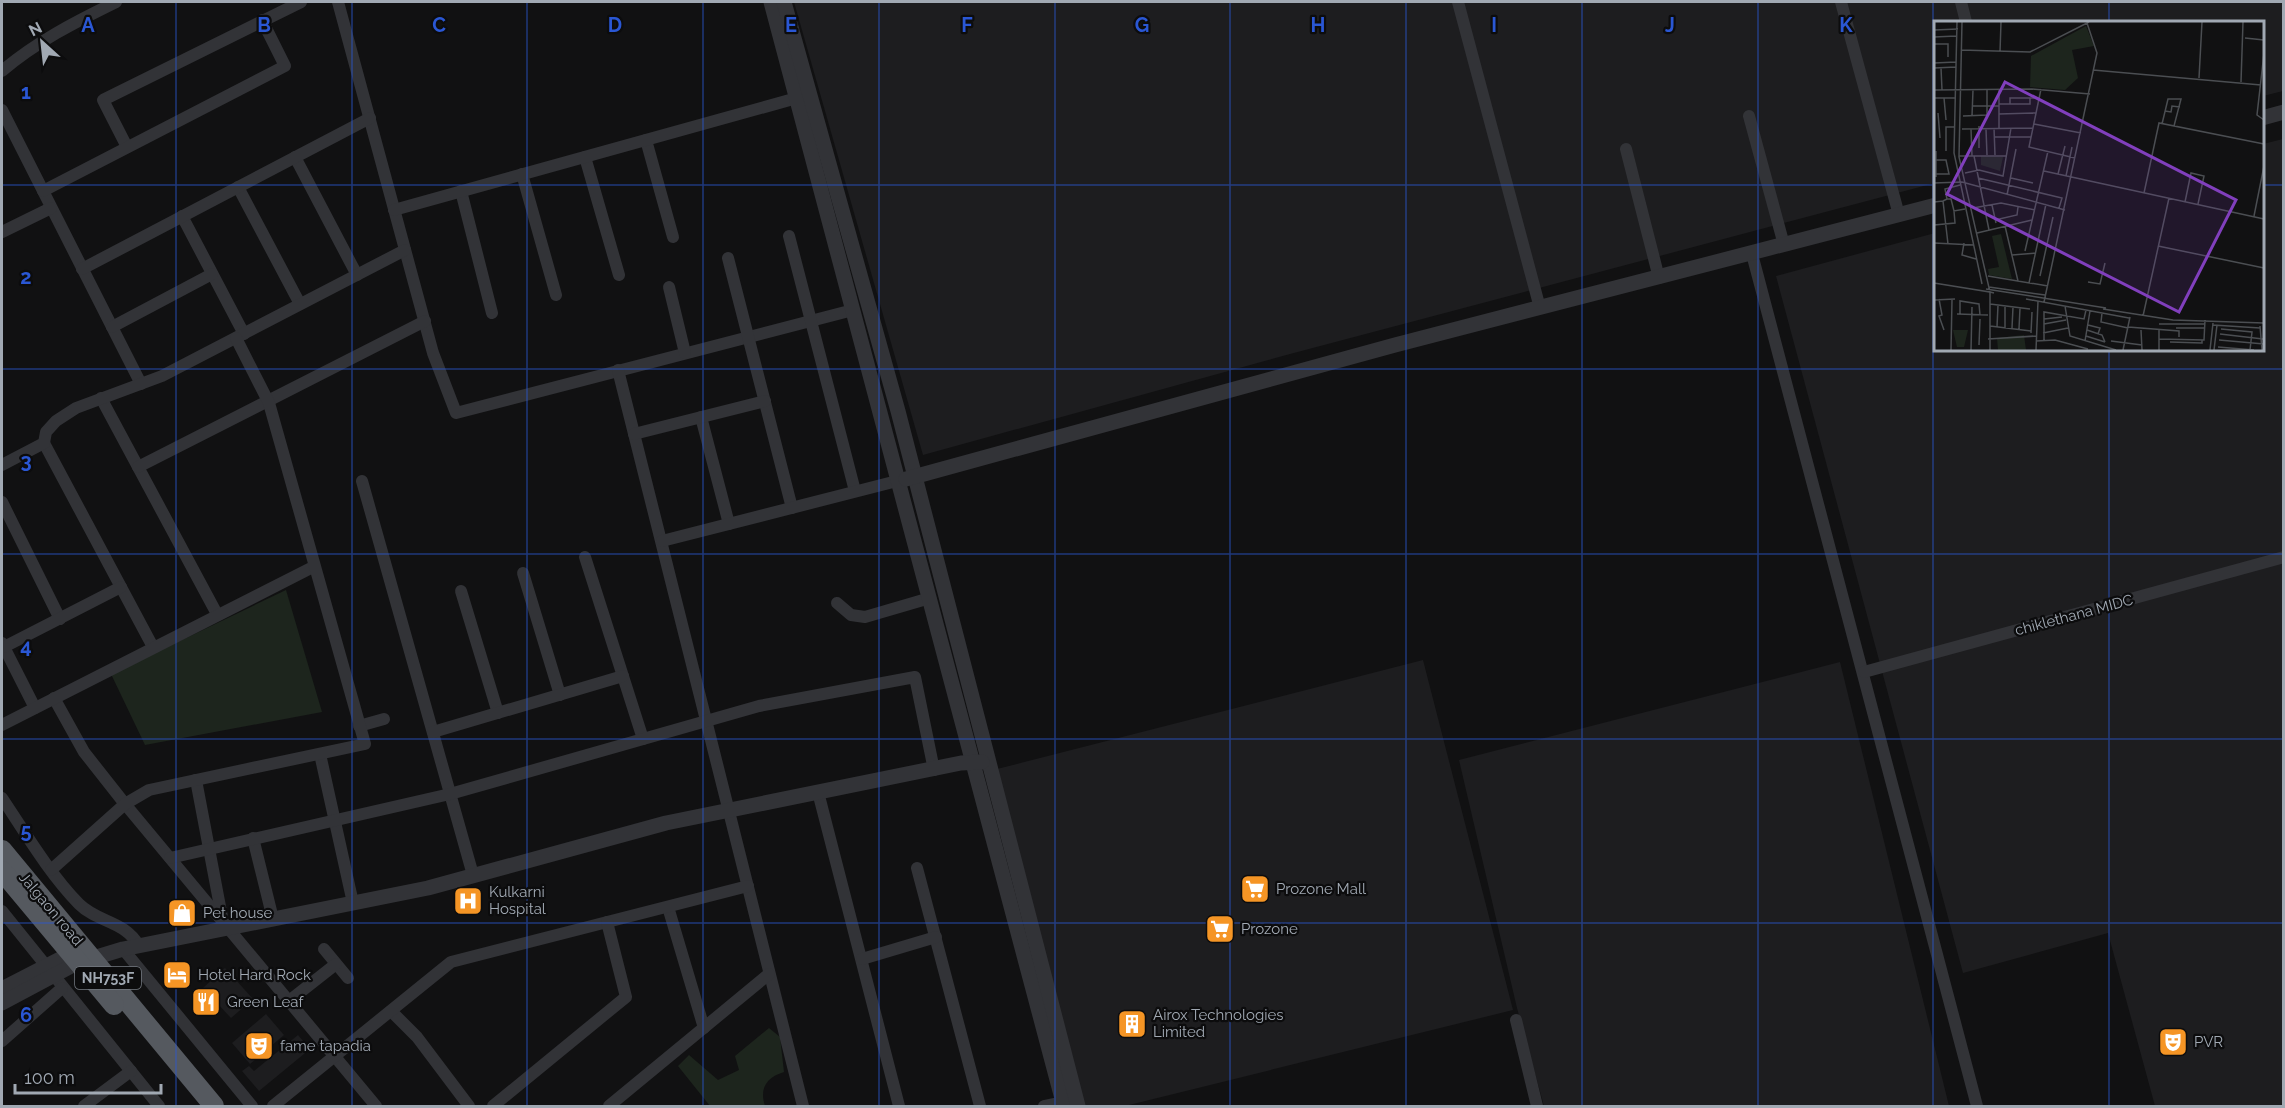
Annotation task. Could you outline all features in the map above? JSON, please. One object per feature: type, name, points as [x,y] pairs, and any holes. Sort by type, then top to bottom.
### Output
[{"type":"highway","name":"Jalgaon road","points":[[2,850],[80,958],[198,1107]]},
{"type":"highway","name":"Jalgaon road","points":[[2,871],[214,1107]]},
{"type":"street","points":[[2,71],[24,52],[116,2]]},
{"type":"street","points":[[127,147],[103,100],[301,2]]},
{"type":"street","points":[[338,2],[433,353],[456,413],[853,310]]},
{"type":"street","points":[[771,2],[803,96],[914,477],[975,758]]},
{"type":"street","points":[[784,2],[803,96],[853,310],[897,481],[975,758],[1068,1105],[1044,1107]]},
{"type":"street","points":[[1458,2],[1540,308]]},
{"type":"street","points":[[1841,2],[1899,215]]},
{"type":"street","points":[[1961,2],[1966,21]]},
{"type":"street","points":[[43,191],[285,66],[262,20]]},
{"type":"street","points":[[394,210],[803,96]]},
{"type":"street","points":[[2,110],[141,384]]},
{"type":"street","points":[[2264,117],[2283,112]]},
{"type":"street","points":[[1749,116],[1784,245]]},
{"type":"street","points":[[82,268],[370,118]]},
{"type":"street","points":[[646,140],[673,237]]},
{"type":"street","points":[[1626,149],[1659,278]]},
{"type":"street","points":[[295,157],[357,275]]},
{"type":"street","points":[[585,157],[619,275]]},
{"type":"street","points":[[522,174],[556,295]]},
{"type":"street","points":[[238,187],[300,304]]},
{"type":"street","points":[[461,191],[492,313]]},
{"type":"street","points":[[662,541],[914,477],[1540,308],[1934,205]]},
{"type":"street","points":[[2,232],[51,207]]},
{"type":"street","points":[[51,870],[124,804],[149,790],[365,744],[313,567],[269,403],[212,274],[182,216]]},
{"type":"street","points":[[789,236],[855,492]]},
{"type":"street","points":[[153,647],[44,443],[46,432],[56,421],[76,408],[141,384],[240,336],[405,250]]},
{"type":"street","points":[[1752,254],[1977,1107]]},
{"type":"street","points":[[728,258],[792,508]]},
{"type":"street","points":[[112,327],[212,274]]},
{"type":"street","points":[[669,287],[685,353]]},
{"type":"street","points":[[138,467],[269,403],[425,321]]},
{"type":"street","points":[[618,370],[803,1107]]},
{"type":"street","points":[[101,398],[217,614]]},
{"type":"street","points":[[634,434],[765,401]]},
{"type":"street","points":[[701,417],[729,524]]},
{"type":"street","points":[[2,465],[44,443]]},
{"type":"street","points":[[362,481],[473,875]]},
{"type":"street","points":[[2,502],[60,619]]},
{"type":"street","points":[[585,557],[643,739]]},
{"type":"street","name":"chiklethana MIDC","points":[[1863,672],[2283,557]]},
{"type":"street","points":[[2,725],[313,567]]},
{"type":"street","points":[[523,573],[560,695]]},
{"type":"street","points":[[35,708],[3,645],[60,619],[121,587]]},
{"type":"street","points":[[461,591],[498,713]]},
{"type":"street","points":[[837,603],[851,615],[860,617],[930,597]]},
{"type":"street","points":[[433,732],[623,676]]},
{"type":"street","points":[[170,858],[253,837],[450,794],[759,706],[915,676],[933,770]]},
{"type":"street","points":[[54,698],[84,752],[124,804],[226,923],[376,1107]]},
{"type":"street","points":[[359,726],[384,719]]},
{"type":"street","points":[[320,754],[353,903]]},
{"type":"street","points":[[2,1003],[53,976],[80,958],[139,946],[226,923],[273,919],[428,888],[666,823],[933,770],[975,758]]},
{"type":"street","points":[[196,780],[226,923]]},
{"type":"street","points":[[818,792],[899,1107]]},
{"type":"street","points":[[2,798],[51,870],[81,906],[131,933],[139,946]]},
{"type":"street","points":[[253,837],[273,919]]},
{"type":"street","points":[[917,867],[980,1107]]},
{"type":"street","points":[[273,1107],[451,962],[748,886]]},
{"type":"street","points":[[668,907],[704,1028]]},
{"type":"street","points":[[2,911],[159,1107]]},
{"type":"street","points":[[493,1107],[626,997],[608,922]]},
{"type":"street","points":[[862,959],[936,938]]},
{"type":"street","points":[[123,949],[252,1107]]},
{"type":"street","points":[[324,949],[348,978]]},
{"type":"street","points":[[290,1001],[336,964]]},
{"type":"street","points":[[609,1107],[769,974]]},
{"type":"street","points":[[2,989],[53,976]]},
{"type":"street","points":[[2,1041],[53,976]]},
{"type":"street","points":[[391,1011],[417,1037],[469,1107]]},
{"type":"street","points":[[1516,1020],[1537,1107]]},
{"type":"street","points":[[84,1107],[131,1071]]},
{"type":"shaded area","points":[[794,2],[2283,2],[2283,91],[2264,96],[2264,21],[1934,21],[1934,183],[1290,354],[923,455]]},
{"type":"shaded area","points":[[2283,139],[2283,1106],[2155,1106],[2108,933],[1963,973],[1776,276],[1934,233],[1934,351],[2264,351],[2264,144]]},
{"type":"shaded area","points":[[286,590],[322,712],[145,745],[111,674]]},
{"type":"shaded area","name":"Prozone Mall","points":[[1423,660],[1513,1010],[1125,1106],[1084,1106],[997,769]]},
{"type":"shaded area","points":[[1840,662],[1949,1106],[1544,1106],[1517,1008],[1459,760]]},
{"type":"shaded area","points":[[225,968],[253,999],[231,1018],[203,988]]},
{"type":"shaded area","points":[[266,1014],[284,1035],[250,1064],[232,1043]]},
{"type":"shaded area","points":[[769,1028],[780,1037],[784,1072],[773,1077],[766,1084],[763,1094],[765,1106],[710,1106],[678,1066],[689,1055],[718,1080],[739,1070],[735,1056]]},
{"type":"shaded area","points":[[298,1035],[310,1049],[259,1091],[242,1071],[249,1066],[254,1071]]},
{"type":"place","name":"Prozone Mall","points":[[1255,889]]},
{"type":"place","name":"Kulkarni Hospital","points":[[468,901]]},
{"type":"place","name":"Pet house","points":[[182,913]]},
{"type":"place","name":"Prozone","points":[[1220,929]]},
{"type":"place","name":"Hotel Hard Rock","points":[[177,975]]},
{"type":"place","name":"Green Leaf","points":[[206,1002]]},
{"type":"place","name":"Airox Technologies Limited","points":[[1132,1024]]},
{"type":"place","name":"PVR","points":[[2173,1042]]},
{"type":"place","name":"fame tapadia","points":[[259,1046]]}]
